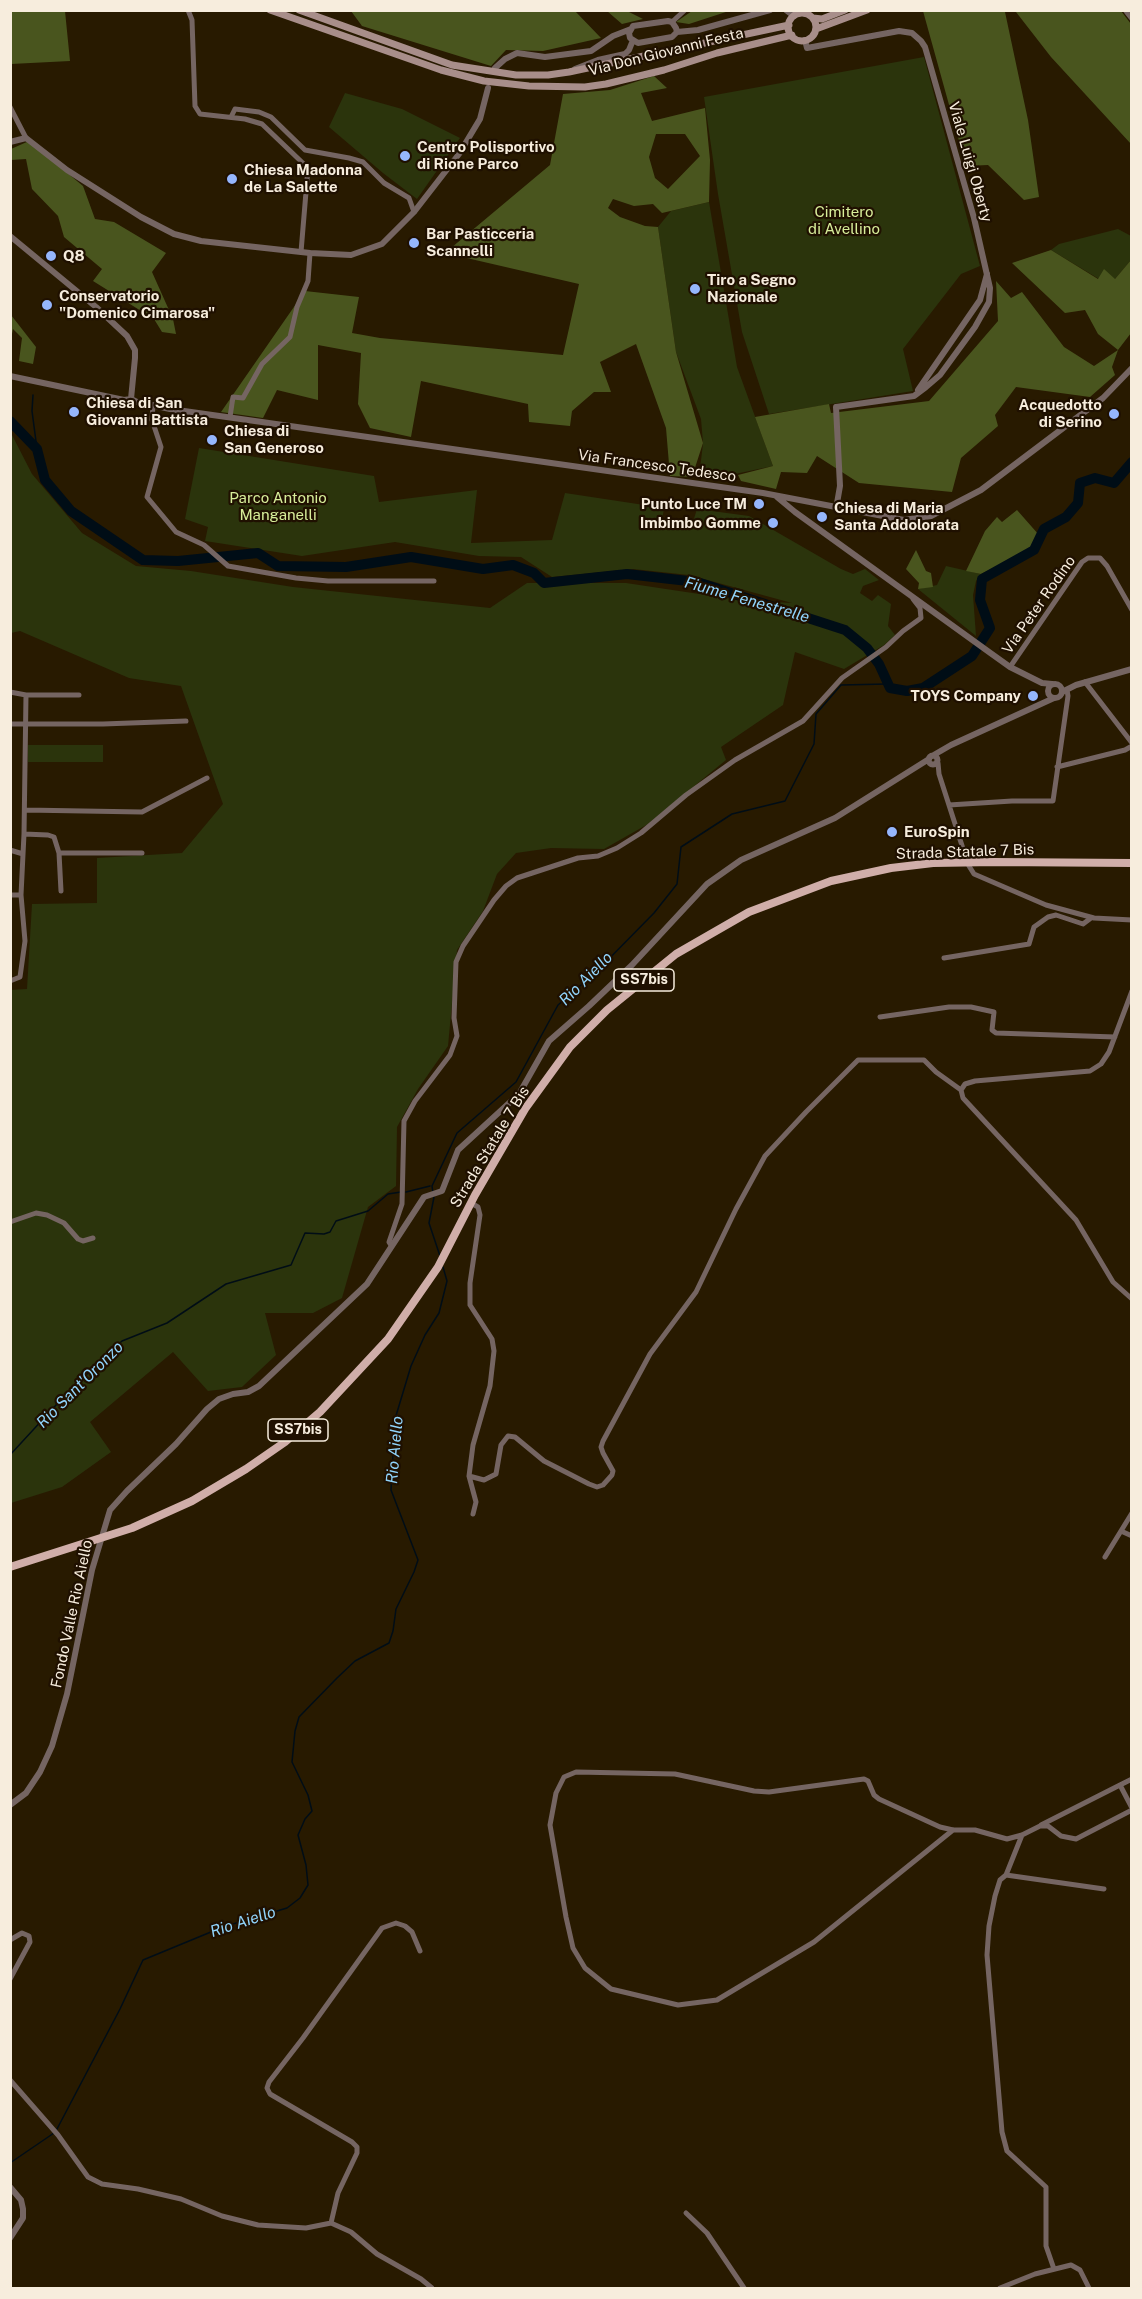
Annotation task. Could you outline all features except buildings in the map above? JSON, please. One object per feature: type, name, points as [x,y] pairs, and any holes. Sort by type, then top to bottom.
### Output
[{"type":"main road","name":"Via Don Giovanni Festa","points":[[270,10],[441,70],[484,81],[529,87],[585,87],[606,84],[664,70],[717,52],[792,35]]},
{"type":"main road","name":"Via Don Giovanni Festa","points":[[298,10],[452,64],[516,75],[548,75],[569,72],[789,25]]},
{"type":"main road","points":[[813,18],[816,29],[813,36],[805,40],[798,40],[792,35],[789,25],[794,16],[806,13],[813,18],[822,18],[845,10]]},
{"type":"main road","points":[[816,29],[867,10]]},
{"type":"main road","name":"Strada Statale 7 Bis","points":[[10,1567],[132,1527],[192,1501],[246,1469],[285,1442],[320,1412],[388,1340],[438,1267],[471,1203],[525,1109],[570,1047],[607,1010],[676,954],[749,912],[831,881],[904,866],[967,862],[1131,863]]},
{"type":"street","points":[[188,10],[192,30],[195,106],[200,114],[245,118],[262,124],[308,168],[301,252]]},
{"type":"street","points":[[495,68],[504,59],[517,54],[545,57],[591,51],[613,36],[637,25],[672,22],[685,10]]},
{"type":"street","points":[[631,29],[630,38],[638,43],[672,37],[677,32],[692,32],[770,10]]},
{"type":"street","points":[[786,10],[794,16]]},
{"type":"street","points":[[1125,10],[1131,19]]},
{"type":"street","points":[[672,22],[677,32]]},
{"type":"street","name":"Viale Luigi Oberty","points":[[805,40],[807,48],[899,31],[912,33],[921,41],[925,47],[987,272]]},
{"type":"street","points":[[569,72],[598,60],[625,54],[633,40]]},
{"type":"street","points":[[10,107],[26,138],[67,170],[160,228],[201,241],[310,254],[351,255],[382,244],[414,212],[459,154],[480,119],[488,88]]},
{"type":"street","points":[[231,117],[235,109],[260,112],[271,117],[305,150],[363,162],[384,183],[409,198],[414,212]]},
{"type":"street","points":[[10,142],[26,138]]},
{"type":"street","points":[[10,236],[96,307],[126,336],[135,350],[131,399]]},
{"type":"street","points":[[230,417],[233,398],[243,398],[262,364],[290,337],[303,288],[308,281],[310,254]]},
{"type":"street","points":[[914,396],[980,300],[987,272]]},
{"type":"street","points":[[836,509],[840,486],[836,407],[914,396],[940,375],[975,327],[989,302],[987,272]]},
{"type":"street","name":"Via Francesco Tedesco","points":[[10,376],[153,405],[777,497],[904,520],[931,516],[981,490],[1103,398],[1131,368]]},
{"type":"street","points":[[153,405],[152,420],[161,447],[147,497],[176,532],[204,545],[228,566],[328,581],[434,581]]},
{"type":"street","points":[[777,497],[1010,667],[1042,683],[1060,688],[1068,696],[1053,801],[949,805]]},
{"type":"street","name":"Via Peter Rodino","points":[[1010,667],[1082,562],[1088,558],[1100,558],[1107,566],[1131,610]]},
{"type":"street","points":[[391,1245],[389,1242],[402,1204],[404,1121],[415,1101],[450,1055],[457,1036],[454,1018],[456,962],[463,945],[494,900],[506,886],[517,878],[578,858],[598,856],[641,833],[686,795],[735,760],[803,721],[842,678],[870,659],[921,618],[921,608],[913,600],[914,598]]},
{"type":"street","points":[[1130,920],[1091,918],[1046,904],[974,874],[967,862],[933,761],[943,749],[1045,702],[1060,688],[1131,669]]},
{"type":"street","points":[[1057,767],[1125,750],[1131,744],[1085,682]]},
{"type":"street","points":[[1042,683],[1050,695]]},
{"type":"street","points":[[1050,695],[1060,696],[1060,688]]},
{"type":"street","points":[[10,692],[26,695],[79,695]]},
{"type":"street","points":[[10,981],[20,977],[25,941],[21,895],[25,810],[26,695]]},
{"type":"street","points":[[10,724],[186,721]]},
{"type":"street","name":"Fondo Valle Rio Aiello","points":[[10,1805],[26,1793],[40,1772],[52,1746],[68,1695],[96,1554],[110,1510],[121,1497],[176,1444],[207,1409],[219,1399],[248,1392],[259,1386],[367,1284],[424,1197],[442,1191],[458,1150],[468,1138],[519,1094],[549,1041],[590,1006],[632,965],[707,884],[741,860],[835,818],[919,767],[933,761]]},
{"type":"street","points":[[25,810],[142,812],[207,778]]},
{"type":"street","points":[[24,834],[54,837],[59,853],[61,891]]},
{"type":"street","points":[[10,850],[23,854]]},
{"type":"street","points":[[59,853],[141,853]]},
{"type":"street","points":[[10,895],[21,895]]},
{"type":"street","points":[[944,958],[1029,944],[1034,927],[1047,917],[1056,915],[1083,924],[1091,918]]},
{"type":"street","points":[[961,1090],[965,1084],[975,1081],[1090,1071],[1101,1064],[1115,1037],[1131,991]]},
{"type":"street","points":[[880,1017],[949,1007],[971,1007],[994,1012],[992,1030],[996,1033],[1115,1037]]},
{"type":"street","points":[[469,1476],[484,1480],[496,1474],[501,1444],[508,1436],[515,1437],[544,1461],[580,1480],[597,1487],[603,1485],[613,1471],[603,1453],[601,1447],[603,1441],[650,1354],[696,1292],[736,1209],[765,1156],[858,1060],[924,1060],[961,1090],[963,1098],[1076,1220],[1113,1282],[1131,1299]]},
{"type":"street","points":[[471,1203],[478,1207],[480,1215],[470,1282],[470,1305],[492,1340],[494,1352],[490,1386],[473,1445],[469,1476],[476,1502],[473,1514]]},
{"type":"street","points":[[10,1222],[36,1213],[47,1215],[64,1223],[72,1235],[78,1239],[83,1241],[93,1238]]},
{"type":"street","points":[[1105,1557],[1131,1513]]},
{"type":"street","points":[[1122,1530],[1131,1536]]},
{"type":"street","points":[[953,1830],[814,1942],[717,2000],[678,2005],[611,1989],[585,1968],[573,1948],[550,1825],[556,1793],[564,1777],[576,1772],[675,1774],[754,1791],[769,1792],[864,1779],[868,1781],[874,1795],[879,1799],[940,1827],[953,1830],[975,1830],[1007,1839],[1022,1835],[1131,1779]]},
{"type":"street","points":[[1040,1826],[1048,1826],[1061,1836],[1076,1839],[1131,1809],[1120,1785]]},
{"type":"street","points":[[1022,1835],[1005,1877],[1000,1880],[989,1926],[987,1955],[1002,2132],[1007,2151],[1046,2187],[1046,2246],[1054,2269]]},
{"type":"street","points":[[1005,1877],[1104,1889]]},
{"type":"street","points":[[331,2223],[338,2193],[357,2153],[357,2147],[270,2094],[267,2088],[269,2082],[382,1928],[396,1923],[405,1926],[412,1932],[420,1951]]},
{"type":"street","points":[[10,1940],[22,1933],[29,1936],[30,1942],[10,1979]]},
{"type":"street","points":[[10,2080],[58,2135],[88,2177],[102,2184],[138,2189],[181,2199],[222,2216],[258,2225],[306,2228],[331,2223],[351,2232],[377,2254],[421,2279],[432,2289]]},
{"type":"street","points":[[10,2187],[21,2200],[23,2218],[10,2238]]},
{"type":"street","points":[[686,2213],[707,2233],[744,2289]]},
{"type":"street","points":[[1000,2289],[1071,2265],[1080,2270],[1089,2289]]},
{"type":"green space","points":[[10,11],[65,11],[70,61],[11,64]]},
{"type":"green space","points":[[351,11],[575,11],[601,38],[543,51],[506,50],[491,66],[362,26]]},
{"type":"green space","points":[[607,11],[627,11],[643,19],[622,24]]},
{"type":"green space","points":[[692,11],[729,11],[689,24],[676,22]]},
{"type":"green space","points":[[923,11],[1121,11],[1131,24],[1131,144],[1051,57],[1016,12],[1005,12],[1028,120],[1039,197],[1024,200],[988,165],[966,166]]},
{"type":"green space","name":"Cimitero di Avellino","points":[[924,57],[980,266],[961,274],[903,349],[913,391],[769,414],[742,332],[704,97]]},
{"type":"green space","points":[[654,76],[667,88],[641,93],[652,121],[705,108],[710,160],[709,202],[662,213],[653,204],[634,206],[613,199],[608,208],[620,217],[645,226],[658,227],[676,352],[703,443],[692,477],[670,476],[666,428],[636,344],[600,362],[611,392],[594,392],[572,411],[570,426],[529,422],[528,404],[421,381],[411,437],[370,428],[358,404],[361,353],[318,345],[318,400],[277,390],[263,418],[221,412],[305,291],[359,297],[352,333],[380,338],[563,355],[579,284],[445,253],[550,165],[563,94],[610,90]],"holes":[[[656,134],[685,134],[700,156],[668,189],[655,178],[649,157]]]},
{"type":"green space","name":"Centro Polisportivo di Rione Parco","points":[[345,93],[402,109],[460,138],[417,199],[329,127]]},
{"type":"green space","points":[[29,141],[83,186],[95,219],[114,222],[166,253],[152,272],[173,319],[176,334],[162,332],[154,319],[93,281],[102,269],[64,237],[58,216],[32,189],[26,159],[11,160],[11,149]]},
{"type":"green space","name":"Tiro a Segno Nazionale","points":[[709,202],[737,367],[773,466],[711,479],[699,478],[703,443],[701,419],[676,352],[658,227],[671,211]]},
{"type":"green space","points":[[1118,229],[1131,236],[1131,260],[1115,279],[1099,279],[1051,250],[1059,244]]},
{"type":"green space","points":[[1051,250],[1098,279],[1104,269],[1115,279],[1131,260],[1131,333],[1118,350],[1098,334],[1085,310],[1065,313],[1012,263]]},
{"type":"green space","points":[[996,281],[1011,298],[1022,292],[1064,347],[1094,366],[1118,350],[1112,367],[1115,375],[1090,397],[1016,387],[995,415],[998,426],[961,458],[952,492],[859,483],[817,456],[807,473],[781,472],[776,489],[741,481],[738,475],[773,466],[755,417],[829,404],[831,413],[929,401],[998,321]]},
{"type":"green space","points":[[11,315],[36,347],[33,364],[19,361],[22,338],[13,329],[11,339]]},
{"type":"green space","name":"Parco Antonio Manganelli","points":[[12,435],[32,474],[82,533],[136,566],[191,571],[293,587],[490,608],[527,583],[626,583],[739,600],[792,603],[689,575],[633,569],[552,577],[521,557],[479,556],[395,542],[302,556],[205,541],[208,527],[185,519],[199,448],[374,476],[379,502],[477,490],[471,543],[552,540],[565,493],[664,508],[662,521],[692,525],[697,509],[749,516],[841,569],[853,574],[865,569],[879,580],[863,586],[860,593],[872,601],[878,595],[891,604],[888,626],[895,635],[884,645],[844,669],[795,652],[783,705],[721,747],[726,760],[648,824],[604,849],[551,848],[516,853],[497,874],[483,911],[457,950],[448,1046],[418,1089],[397,1127],[396,1186],[368,1207],[342,1298],[313,1313],[265,1313],[276,1355],[242,1387],[208,1391],[173,1352],[90,1422],[111,1452],[62,1487],[11,1503],[10,990],[27,989],[32,904],[97,903],[97,858],[182,853],[223,804],[181,686],[129,678],[20,631],[11,633]]},
{"type":"green space","points":[[1017,510],[1039,535],[1027,552],[981,574],[966,571],[985,531],[997,517],[1002,522]]},
{"type":"green space","points":[[916,550],[926,571],[931,573],[933,587],[918,589],[919,583],[906,569]]},
{"type":"green space","points":[[946,566],[981,574],[976,581],[973,595],[976,636],[918,589],[937,585]]},
{"type":"green space","points":[[28,745],[103,745],[103,762],[28,762]]},
{"type":"waterway","points":[[33,395],[32,411],[37,449]]},
{"type":"waterway","name":"Fiume Fenestrelle","points":[[10,421],[37,449],[45,480],[71,511],[143,560],[178,561],[258,553],[278,566],[346,567],[411,557],[483,569],[513,565],[534,573],[544,583],[627,574],[697,582],[845,630],[867,648],[879,664],[890,688],[907,691],[923,688],[972,656],[990,628],[980,600],[982,579],[1034,550],[1044,529],[1066,517],[1078,503],[1080,483],[1095,478],[1114,483],[1132,462]]},
{"type":"waterway","name":"Rio Aiello","points":[[433,1193],[432,1186],[457,1133],[516,1082],[558,1005],[596,972],[654,913],[677,884],[681,847],[732,814],[785,801],[814,744],[816,714],[841,685],[887,684]]},
{"type":"waterway","name":"Rio Sant'Oronzo","points":[[406,1192],[430,1186]]},
{"type":"waterway","name":"Rio Sant'Oronzo","points":[[10,1455],[68,1392],[122,1341],[167,1323],[226,1284],[291,1265],[305,1233],[330,1232],[336,1221],[368,1211],[388,1194],[401,1192]]},
{"type":"waterway","name":"Rio Aiello","points":[[434,1197],[429,1223],[440,1256]]},
{"type":"waterway","name":"Rio Aiello","points":[[57,2129],[143,1960],[223,1927],[287,1908],[300,1898],[308,1885],[306,1865],[298,1835],[305,1819],[312,1811],[308,1795],[292,1762],[295,1731],[299,1717],[355,1661],[389,1643],[396,1609],[418,1560],[391,1490],[395,1419],[411,1366],[425,1335],[439,1313],[447,1281],[443,1267]]},
{"type":"waterway","name":"Rio Aiello","points":[[10,2163],[54,2133]]},
{"type":"place","name":"Centro Polisportivo di Rione Parco","points":[[405,156]]},
{"type":"place","name":"Chiesa Madonna de La Salette","points":[[232,179]]},
{"type":"place","name":"Bar Pasticceria Scannelli","points":[[414,243]]},
{"type":"place","name":"Q8","points":[[51,256]]},
{"type":"place","name":"Tiro a Segno Nazionale","points":[[695,289]]},
{"type":"place","name":"Conservatorio \"Domenico Cimarosa\"","points":[[47,305]]},
{"type":"place","name":"Chiesa di San Giovanni Battista","points":[[74,412]]},
{"type":"place","name":"Acquedotto di Serino","points":[[1114,414]]},
{"type":"place","name":"Chiesa di San Generoso","points":[[212,440]]},
{"type":"place","name":"Punto Luce TM","points":[[759,504]]},
{"type":"place","name":"Chiesa di Maria Santa Addolorata","points":[[822,517]]},
{"type":"place","name":"Imbimbo Gomme","points":[[773,523]]},
{"type":"place","name":"TOYS Company","points":[[1033,696]]},
{"type":"place","name":"EuroSpin","points":[[892,832]]}]
